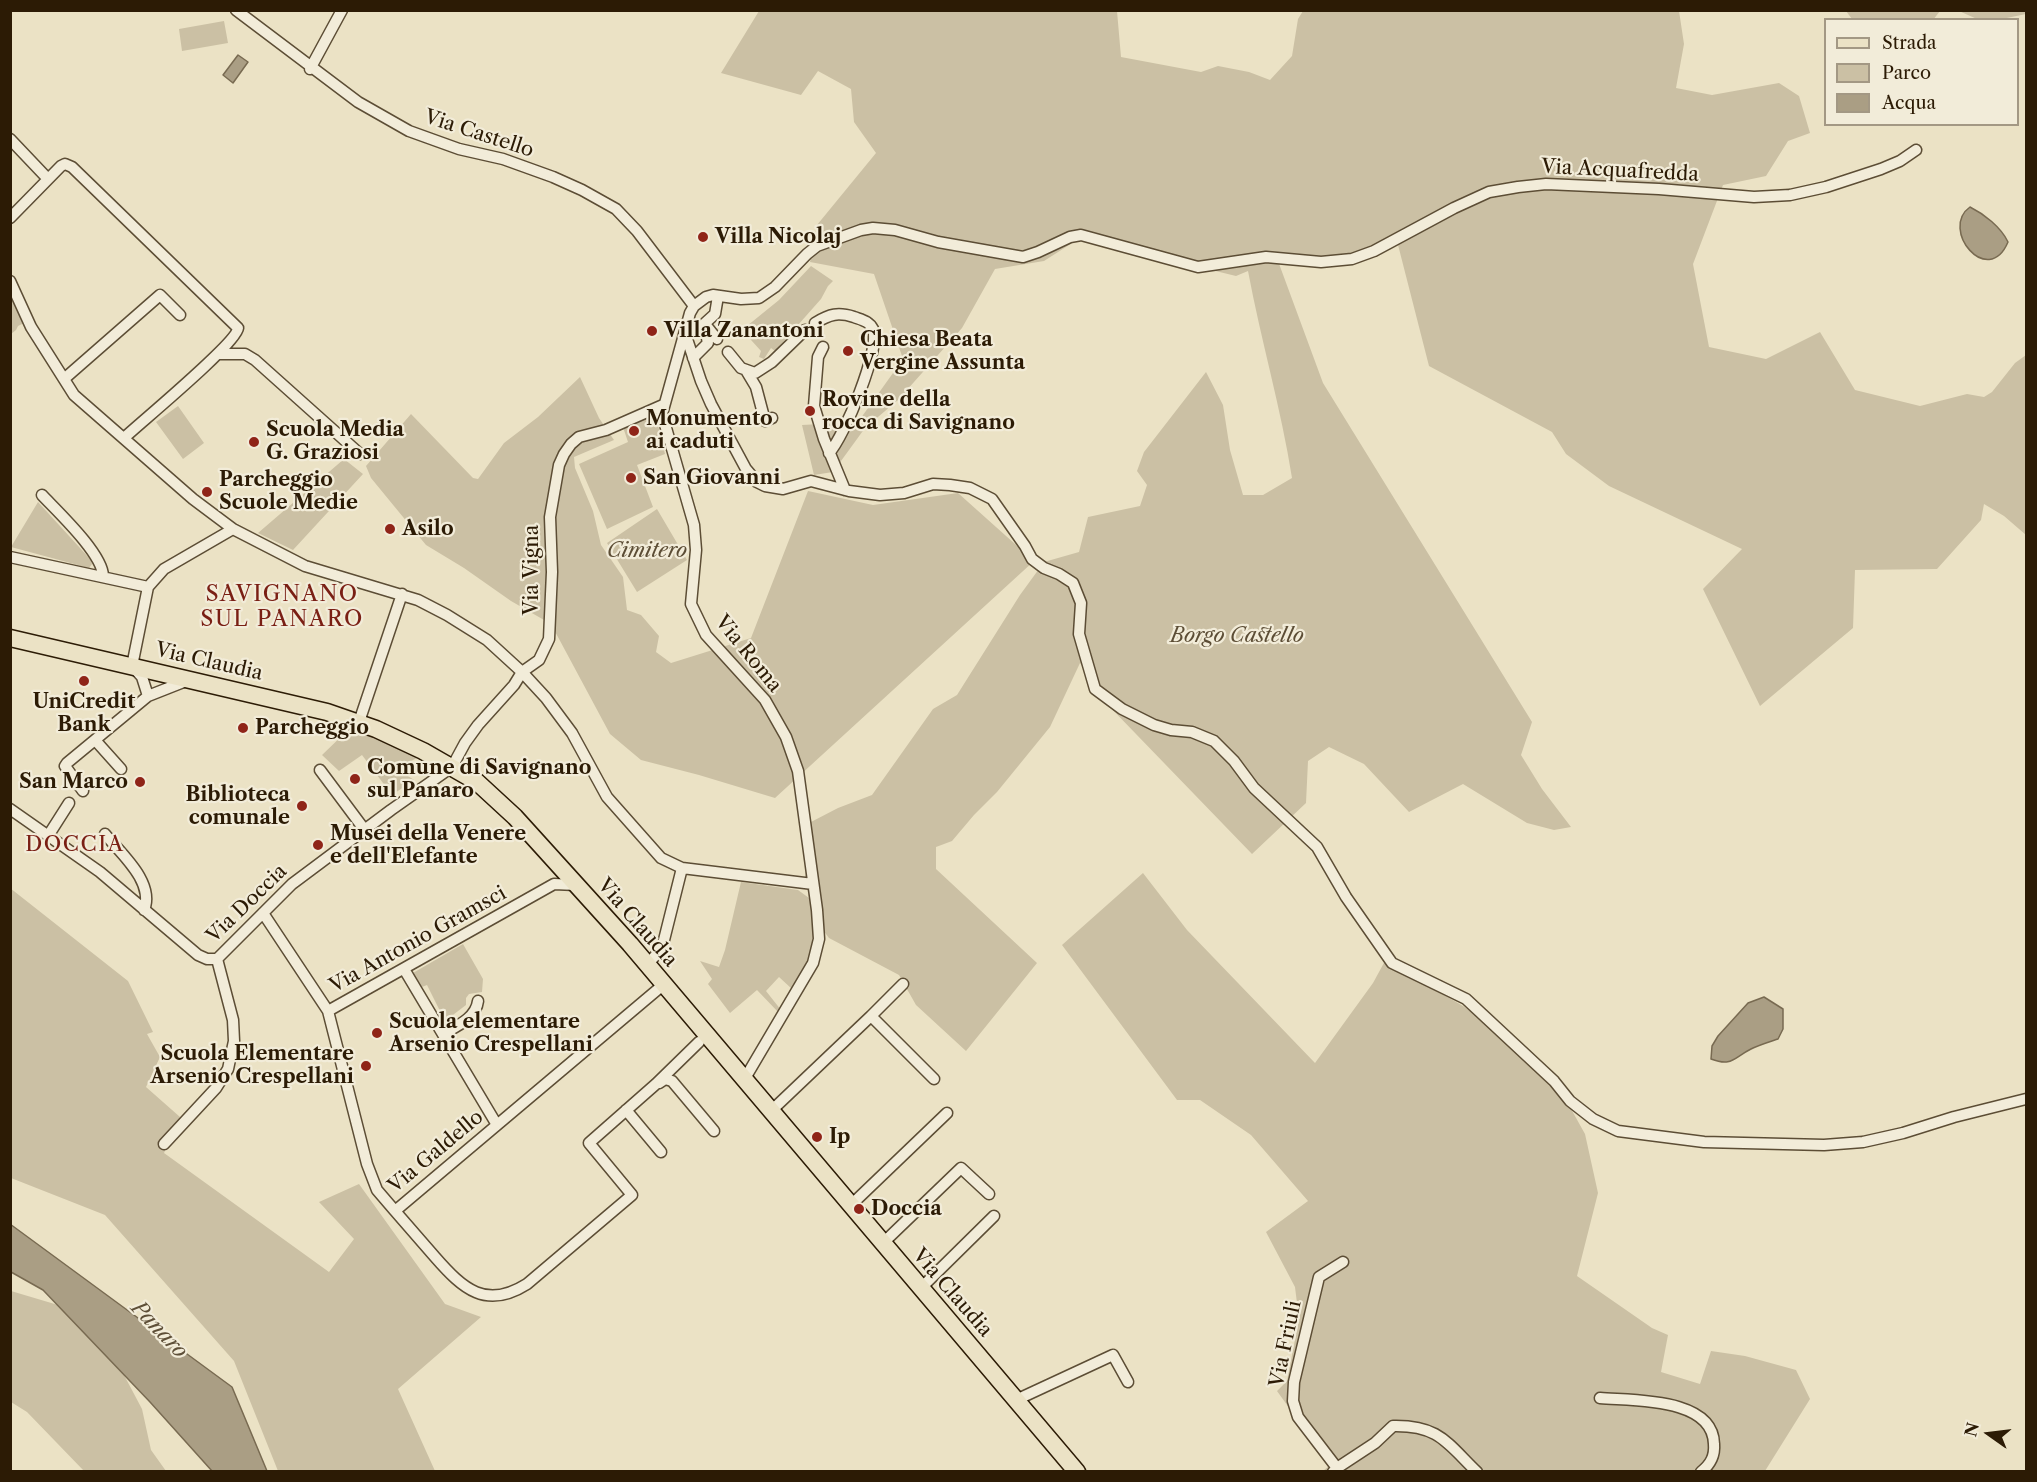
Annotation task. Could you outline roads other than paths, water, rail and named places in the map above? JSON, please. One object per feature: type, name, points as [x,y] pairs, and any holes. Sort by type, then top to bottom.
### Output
[{"type":"main road","name":"Via Claudia","points":[[10,638],[327,712],[359,722],[423,751],[477,782],[515,817],[647,965],[1077,1472]]},
{"type":"street","name":"Via Castello","points":[[236,10],[310,69],[358,102],[409,131],[459,149],[503,159],[553,177],[616,209],[637,231],[694,306]]},
{"type":"street","points":[[310,69],[342,10]]},
{"type":"street","points":[[10,139],[48,179]]},
{"type":"street","name":"Via Acquafredda","points":[[717,296],[741,299],[759,298],[776,286],[817,246],[873,228],[895,230],[938,242],[1023,257],[1070,237],[1081,235],[1198,267],[1266,257],[1321,262],[1352,259],[1374,251],[1489,192],[1546,184],[1659,189],[1754,197],[1790,195],[1881,169],[1900,161],[1916,150]]},
{"type":"street","points":[[10,218],[61,166],[65,164],[72,167],[238,328],[237,334],[220,354],[124,438]]},
{"type":"street","points":[[10,281],[31,327],[74,395],[193,499],[233,529],[305,566],[402,594],[447,615],[487,640],[546,698],[572,733],[607,797],[661,858],[682,868],[813,884]]},
{"type":"street","points":[[64,379],[160,295],[180,315]]},
{"type":"street","points":[[694,306],[706,297],[717,296],[715,314],[704,324]]},
{"type":"street","name":"Via Roma","points":[[694,306],[662,414],[663,424],[694,525],[696,550],[691,604],[706,636],[765,700],[786,737],[798,771],[819,939],[813,963],[744,1080]]},
{"type":"street","points":[[816,323],[838,312],[867,322],[872,327],[875,340],[865,378],[838,444],[830,453]]},
{"type":"street","points":[[704,324],[717,339]]},
{"type":"street","points":[[693,358],[708,343],[704,324]]},
{"type":"street","points":[[747,372],[754,373],[762,370],[805,330]]},
{"type":"street","points":[[685,332],[700,381],[714,411],[746,469],[757,482],[773,489],[783,489],[811,481],[845,490],[880,495],[904,493],[933,484],[950,485],[970,488],[992,499],[1025,546],[1032,560],[1073,584],[1081,603],[1079,634],[1095,689],[1122,709],[1154,725],[1170,730],[1192,732],[1214,741],[1234,761],[1254,788],[1317,847],[1346,897],[1392,963],[1424,981],[1466,999],[1554,1081],[1570,1101],[1593,1119],[1618,1131],[1704,1142],[1824,1144],[1863,1142],[2026,1099]]},
{"type":"street","points":[[823,347],[818,357],[814,406],[845,490]]},
{"type":"street","points":[[728,352],[747,372],[756,387],[765,421],[772,418]]},
{"type":"street","points":[[220,354],[245,354],[255,360],[360,454]]},
{"type":"street","name":"Via Vigna","points":[[452,767],[478,725],[514,685],[522,672],[539,660],[549,639],[552,572],[550,517],[559,465],[571,444],[579,437],[606,430],[663,405]]},
{"type":"street","points":[[42,495],[101,562],[103,576]]},
{"type":"street","points":[[151,693],[142,677],[132,666],[148,586],[164,568],[233,529]]},
{"type":"street","points":[[10,557],[148,586]]},
{"type":"street","points":[[361,716],[402,594]]},
{"type":"street","points":[[83,790],[65,766],[69,760],[96,740],[163,682],[162,673]]},
{"type":"street","points":[[151,693],[192,679]]},
{"type":"street","points":[[96,740],[121,769]]},
{"type":"street","name":"Via Doccia","points":[[10,809],[100,872],[198,955],[207,959],[217,959],[292,884],[364,829],[452,767]]},
{"type":"street","points":[[320,770],[364,829]]},
{"type":"street","points":[[48,836],[69,803]]},
{"type":"street","points":[[105,834],[141,877],[147,901],[144,910]]},
{"type":"street","points":[[560,867],[554,884],[565,883],[578,886]]},
{"type":"street","points":[[647,965],[662,948],[682,868]]},
{"type":"street","name":"Via Antonio Gramsci","points":[[395,1210],[377,1190],[367,1164],[328,1011],[554,884]]},
{"type":"street","points":[[262,913],[328,1011]]},
{"type":"street","points":[[164,1144],[216,1088],[228,1069],[234,1041],[233,1020],[217,959]]},
{"type":"street","points":[[404,969],[497,1125]]},
{"type":"street","points":[[771,1112],[903,984]]},
{"type":"street","name":"Via Galdello","points":[[663,985],[395,1210],[452,1276],[468,1290],[484,1296],[500,1296],[515,1291],[527,1284],[632,1195],[589,1143],[656,1084],[699,1042]]},
{"type":"street","points":[[443,1034],[469,1018],[475,1011],[478,1001]]},
{"type":"street","points":[[871,1016],[934,1079]]},
{"type":"street","points":[[656,1084],[665,1079],[672,1081],[714,1131]]},
{"type":"street","points":[[626,1110],[661,1152]]},
{"type":"street","points":[[850,1206],[947,1113]]},
{"type":"street","points":[[882,1244],[961,1167],[989,1194]]},
{"type":"street","points":[[921,1288],[994,1216]]},
{"type":"street","name":"Via Friuli","points":[[1343,1262],[1319,1277],[1294,1382],[1293,1401],[1298,1417],[1335,1470],[1375,1443],[1393,1426],[1410,1426],[1431,1431],[1450,1444],[1477,1472]]},
{"type":"street","points":[[1016,1400],[1113,1355],[1128,1382]]},
{"type":"street","points":[[1600,1398],[1665,1404],[1687,1409],[1698,1415],[1712,1431],[1714,1441],[1714,1454],[1709,1465],[1701,1472]]},
{"type":"water","points":[[238,55],[248,62],[233,83],[223,75]]},
{"type":"water","points":[[1970,207],[1992,222],[2005,236],[2008,242],[1999,255],[1989,259],[1979,257],[1963,240],[1960,228],[1962,217]]},
{"type":"water","points":[[1764,997],[1783,1009],[1783,1029],[1778,1039],[1745,1052],[1728,1062],[1711,1059],[1712,1046],[1718,1036],[1748,1003]]},
{"type":"water","points":[[10,1224],[232,1387],[267,1471],[212,1471],[43,1290],[11,1272]]},
{"type":"place","name":"Villa Nicolaj","points":[[703,237]]},
{"type":"place","name":"Villa Zanantoni","points":[[652,331]]},
{"type":"place","name":"Chiesa Beata Vergine Assunta","points":[[848,351]]},
{"type":"place","name":"Rovine della rocca di Savignano","points":[[810,411]]},
{"type":"place","name":"Monumento ai caduti","points":[[634,431]]},
{"type":"place","name":"Scuola Media G. Graziosi","points":[[254,442]]},
{"type":"place","name":"San Giovanni","points":[[631,478]]},
{"type":"place","name":"Parcheggio Scuole Medie","points":[[207,492]]},
{"type":"place","name":"Asilo","points":[[390,529]]},
{"type":"place","name":"UniCredit Bank","points":[[84,681]]},
{"type":"place","name":"Parcheggio","points":[[243,728]]},
{"type":"place","name":"Comune di Savignano sul Panaro","points":[[355,779]]},
{"type":"place","name":"San Marco","points":[[140,782]]},
{"type":"place","name":"Biblioteca comunale","points":[[302,806]]},
{"type":"place","name":"Musei della Venere e dell'Elefante","points":[[318,845]]},
{"type":"place","name":"Scuola elementare Arsenio Crespellani","points":[[377,1033]]},
{"type":"place","name":"Scuola Elementare Arsenio Crespellani","points":[[366,1066]]},
{"type":"place","name":"Ip","points":[[817,1137]]},
{"type":"place","name":"Doccia","points":[[859,1209]]},
{"type":"district","name":"SAVIGNANO SUL PANARO","points":[[282,608]]},
{"type":"district","name":"DOCCIA","points":[[75,845]]},
{"type":"park label","name":"Cimitero","points":[[647,551]]},
{"type":"park label","name":"Borgo Castello","points":[[1237,636]]},
{"type":"water label","name":"Panaro","points":[[159,1330]]}]
